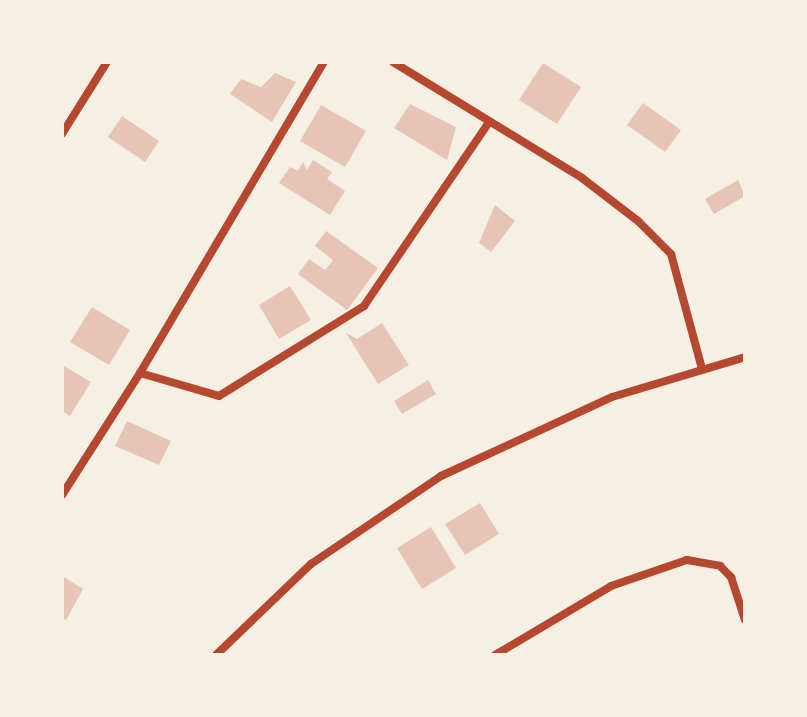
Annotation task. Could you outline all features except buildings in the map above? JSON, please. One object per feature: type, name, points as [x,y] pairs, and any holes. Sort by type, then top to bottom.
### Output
[{"type":"street","points":[[62,134],[107,62]]},
{"type":"street","points":[[62,495],[140,373],[324,62]]},
{"type":"street","points":[[393,62],[605,193],[671,254],[702,369]]},
{"type":"street","points":[[140,373],[219,396],[364,306],[489,122]]},
{"type":"street","points":[[216,655],[311,564],[441,476],[612,397],[745,357]]},
{"type":"street","points":[[495,655],[611,586],[687,560],[720,566],[731,577],[745,620]]}]
